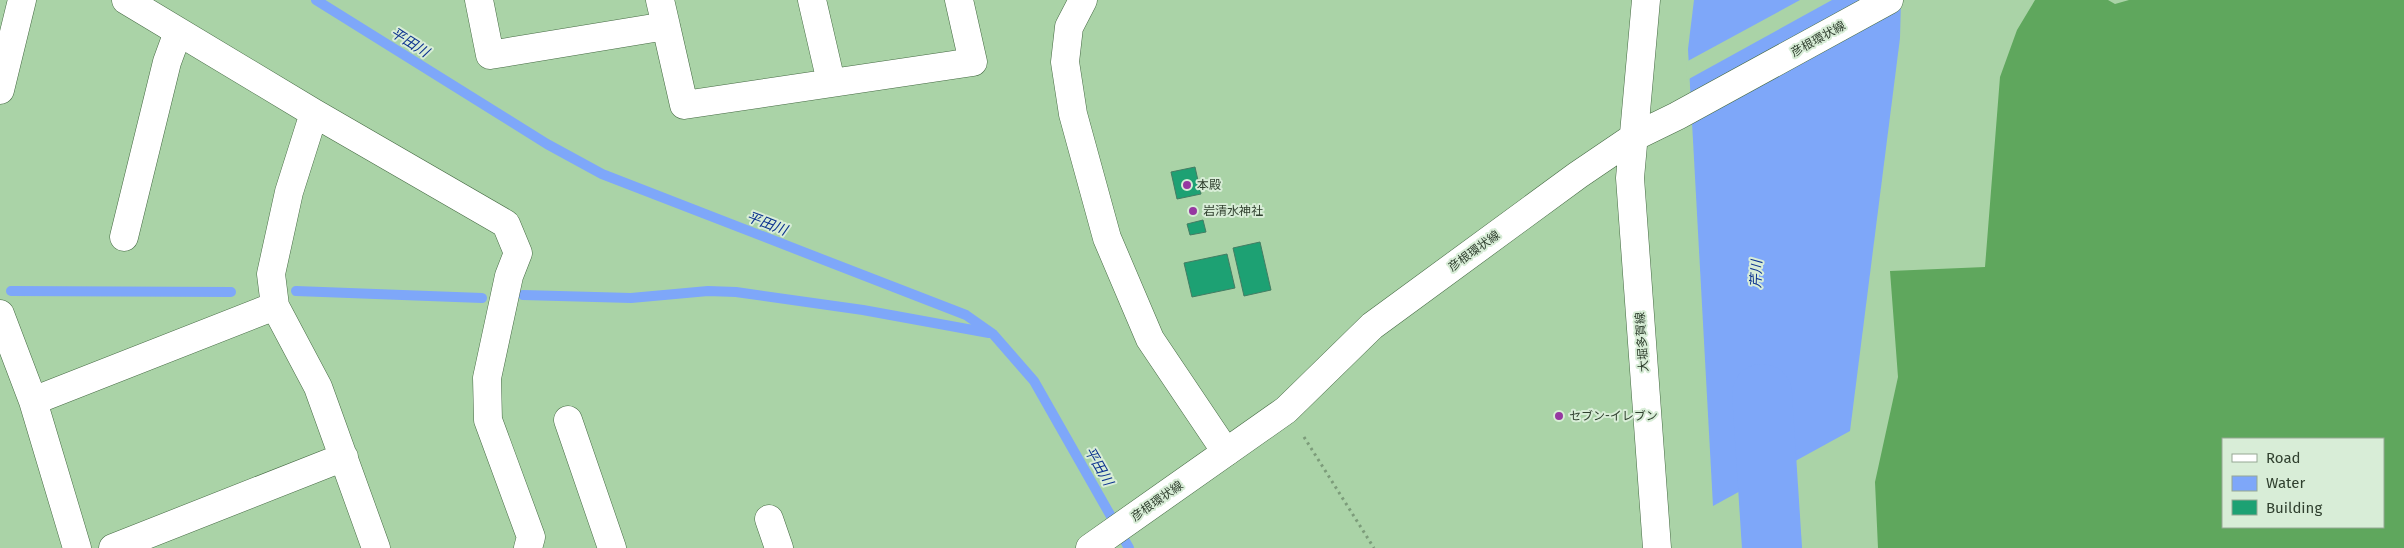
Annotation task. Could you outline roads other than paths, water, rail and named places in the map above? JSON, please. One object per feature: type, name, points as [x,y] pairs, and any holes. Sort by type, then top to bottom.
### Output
[{"type":"street","points":[[0,90],[22,0]]},
{"type":"street","points":[[126,0],[314,113],[506,224],[518,253],[510,276],[487,378],[488,420],[531,538],[528,548]]},
{"type":"street","points":[[479,0],[490,56],[663,13],[684,105],[973,62],[959,0]]},
{"type":"street","points":[[812,0],[831,82]]},
{"type":"street","points":[[1083,0],[1069,27],[1065,62],[1073,114],[1107,238],[1150,339],[1226,452]]},
{"type":"street","name":"大堀多賀線","points":[[1646,0],[1630,178],[1657,548]]},
{"type":"street","name":"彦根環状線","points":[[1111,534],[1286,410],[1372,326],[1578,175],[1634,137],[1677,116],[1890,0]]},
{"type":"street","points":[[124,237],[167,62],[178,32]]},
{"type":"street","points":[[314,113],[289,192],[271,274],[275,306],[318,387],[376,548]]},
{"type":"street","points":[[33,401],[275,306]]},
{"type":"street","points":[[0,314],[33,401],[77,548]]},
{"type":"street","points":[[568,420],[612,548]]},
{"type":"street","points":[[113,548],[344,457]]},
{"type":"street","points":[[769,519],[779,548]]},
{"type":"water","points":[[1694,0],[1901,0],[1900,38],[1850,431],[1713,506],[1688,49]]},
{"type":"waterway","name":"平田川","points":[[316,0],[547,144],[602,174],[966,315],[993,334],[1034,381],[1129,548]]},
{"type":"waterway","points":[[11,291],[231,292]]},
{"type":"waterway","points":[[296,291],[482,298]]},
{"type":"waterway","points":[[523,295],[631,298],[708,291],[736,292],[863,310],[989,333]]},
{"type":"waterway","name":"芹川","points":[[1762,394],[1772,548]]},
{"type":"place","name":"本殿","points":[[1187,185]]},
{"type":"place","name":"岩清水神社","points":[[1193,211]]},
{"type":"place","name":"セブン-イレブン","points":[[1559,416]]}]
